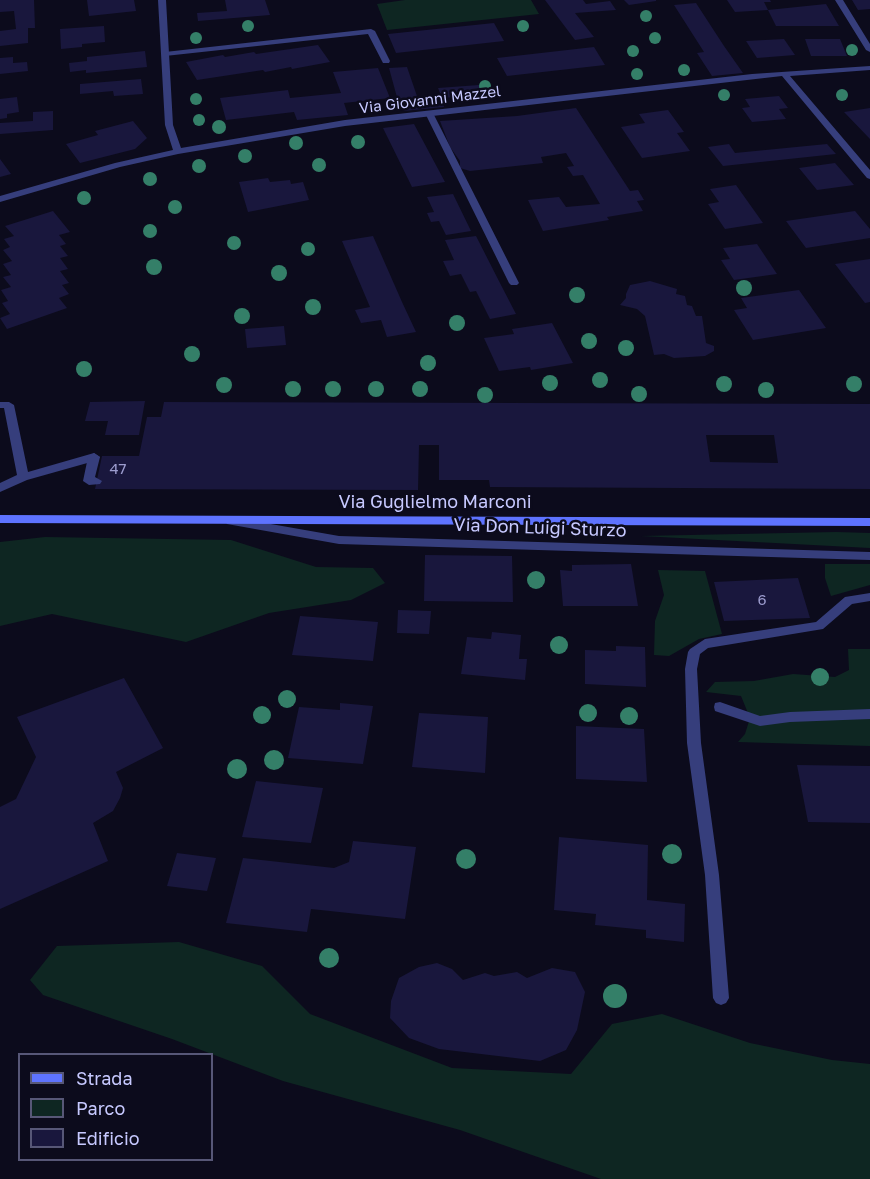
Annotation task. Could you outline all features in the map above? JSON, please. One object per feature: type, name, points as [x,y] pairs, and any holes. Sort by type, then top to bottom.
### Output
[{"type":"street","points":[[162,0],[169,125],[178,150]]},
{"type":"street","points":[[839,0],[870,50]]},
{"type":"street","points":[[165,54],[371,31],[386,61]]},
{"type":"street","name":"Via Giovanni Mazzel","points":[[0,199],[178,150],[345,123],[783,73],[870,68]]},
{"type":"street","points":[[783,73],[870,176]]},
{"type":"street","points":[[429,114],[514,283]]},
{"type":"street","points":[[0,405],[9,405],[23,477]]},
{"type":"street","points":[[0,488],[23,477],[94,457],[89,481],[96,481]]},
{"type":"street","name":"Via Don Luigi Sturzo","points":[[212,518],[339,540],[870,556]]},
{"type":"street","name":"Via Guglielmo Marconi","points":[[0,519],[870,522]]},
{"type":"street","points":[[721,998],[712,875],[694,743],[691,669],[694,652],[705,644],[798,632],[819,626],[849,600],[870,597]]},
{"type":"street","points":[[720,707],[760,721],[790,717],[870,714]]},
{"type":"green space","points":[[405,0],[531,0],[539,14],[387,30],[377,4]]},
{"type":"green space","points":[[870,533],[870,548],[641,536]]},
{"type":"green space","points":[[45,537],[231,540],[316,567],[373,568],[385,583],[351,600],[269,613],[186,642],[52,614],[0,626],[0,542]]},
{"type":"green space","points":[[825,564],[870,564],[870,585],[831,596],[825,578]]},
{"type":"green space","points":[[658,570],[705,571],[722,634],[699,639],[669,656],[654,655],[655,621],[664,595]]},
{"type":"green space","points":[[848,649],[870,649],[870,746],[738,742],[745,734],[750,718],[741,696],[706,692],[715,682],[754,681],[793,674],[835,677],[849,670]]},
{"type":"green space","points":[[179,942],[262,966],[310,1014],[452,1068],[571,1074],[612,1024],[662,1014],[750,1043],[832,1060],[870,1064],[870,1179],[601,1179],[460,1130],[283,1081],[213,1053],[43,995],[30,980],[57,946]]},
{"type":"building","points":[[0,0],[34,0],[35,28],[28,28],[28,43],[0,46],[0,31],[16,29],[14,11],[0,12]]},
{"type":"building","points":[[87,0],[134,0],[136,11],[89,16]]},
{"type":"building","points":[[225,0],[265,0],[270,15],[198,21],[197,13],[227,11]]},
{"type":"building","points":[[545,0],[583,0],[586,4],[610,1],[616,10],[575,13],[594,37],[575,40]]},
{"type":"building","points":[[624,0],[656,0],[656,1],[629,5]]},
{"type":"building","points":[[727,0],[770,0],[771,2],[764,2],[768,10],[735,12]]},
{"type":"building","points":[[852,0],[870,0],[870,9],[858,10]]},
{"type":"building","points":[[696,3],[743,73],[712,76],[697,53],[704,52],[674,5]]},
{"type":"building","points":[[826,4],[839,26],[776,26],[768,10]]},
{"type":"building","points":[[494,23],[504,41],[396,53],[388,34]]},
{"type":"building","points":[[104,26],[105,42],[61,49],[60,29]]},
{"type":"building","points":[[784,39],[795,55],[757,58],[746,41]]},
{"type":"building","points":[[805,39],[840,39],[847,56],[811,56]]},
{"type":"building","points":[[318,45],[330,62],[292,69],[291,67],[265,72],[263,70],[197,80],[186,62],[223,55],[225,57],[254,52],[256,54]]},
{"type":"building","points":[[594,47],[605,65],[507,76],[497,58]]},
{"type":"building","points":[[145,51],[147,67],[86,73],[86,70],[70,72],[69,63],[87,61],[87,57]]},
{"type":"building","points":[[13,57],[13,63],[27,62],[28,71],[0,74],[0,58]]},
{"type":"building","points":[[407,67],[418,99],[442,98],[444,107],[404,111],[398,101],[389,68]]},
{"type":"building","points":[[378,68],[390,98],[344,103],[348,115],[297,120],[294,112],[226,120],[220,98],[288,90],[290,98],[341,93],[333,72]]},
{"type":"building","points":[[141,79],[143,94],[114,96],[113,91],[80,94],[80,84]]},
{"type":"building","points":[[479,85],[483,95],[442,98],[438,88]]},
{"type":"building","points":[[779,96],[788,108],[779,109],[786,119],[752,122],[742,108],[750,107],[745,99]]},
{"type":"building","points":[[17,97],[19,112],[7,114],[7,118],[0,119],[0,99]]},
{"type":"building","points":[[576,108],[630,191],[638,190],[644,200],[637,201],[643,211],[607,217],[609,220],[543,231],[528,200],[559,197],[566,207],[600,204],[583,175],[573,176],[567,167],[574,166],[566,153],[541,157],[543,163],[470,171],[460,168],[460,161],[450,147],[440,121],[517,116]]},
{"type":"building","points":[[870,108],[870,139],[844,112]]},
{"type":"building","points":[[668,110],[684,132],[677,133],[690,151],[642,158],[621,127],[645,123],[639,114]]},
{"type":"building","points":[[53,111],[53,130],[0,134],[0,123],[33,121],[33,112]]},
{"type":"building","points":[[133,121],[147,138],[135,149],[80,163],[66,144],[98,135],[95,131]]},
{"type":"building","points":[[414,124],[445,182],[412,187],[383,128]]},
{"type":"building","points":[[729,144],[735,153],[827,144],[836,154],[723,166],[708,147]]},
{"type":"building","points":[[0,159],[11,174],[0,177]]},
{"type":"building","points":[[835,163],[854,185],[817,190],[799,168]]},
{"type":"building","points":[[268,178],[270,182],[290,180],[291,184],[303,182],[309,200],[248,212],[239,182]]},
{"type":"building","points":[[736,185],[763,223],[725,229],[708,204],[719,202],[710,189]]},
{"type":"building","points":[[453,194],[471,231],[446,235],[439,221],[431,222],[427,213],[434,212],[427,197]]},
{"type":"building","points":[[53,211],[70,232],[59,235],[66,244],[60,246],[68,256],[60,258],[68,269],[60,271],[69,283],[62,285],[69,294],[59,298],[67,308],[7,329],[0,318],[10,314],[2,303],[8,301],[1,290],[11,287],[3,277],[11,275],[3,264],[12,261],[3,250],[10,247],[4,239],[14,236],[5,226]]},
{"type":"building","points":[[855,211],[870,229],[870,238],[806,248],[786,221]]},
{"type":"building","points":[[373,236],[416,332],[387,337],[381,320],[361,323],[355,310],[370,307],[342,241]]},
{"type":"building","points":[[476,236],[516,314],[490,319],[476,291],[470,292],[461,274],[450,276],[443,261],[454,260],[445,240]]},
{"type":"building","points":[[757,244],[777,274],[734,280],[721,260],[730,259],[723,248]]},
{"type":"building","points":[[870,259],[870,302],[865,303],[835,264]]},
{"type":"building","points":[[650,281],[677,289],[676,294],[685,296],[687,305],[692,306],[696,316],[702,316],[706,343],[714,346],[714,351],[705,356],[674,358],[664,354],[654,355],[645,316],[637,309],[620,305],[626,298],[630,285]]},
{"type":"building","points":[[799,290],[826,328],[753,340],[734,310],[747,308],[741,298]]},
{"type":"building","points":[[552,323],[573,363],[531,370],[530,367],[499,371],[484,338],[514,334],[512,329]]},
{"type":"building","points":[[284,326],[286,345],[247,348],[245,329]]},
{"type":"building","points":[[145,401],[139,435],[105,435],[108,421],[85,421],[90,402]]},
{"type":"building","points":[[164,402],[870,404],[870,489],[490,487],[489,480],[439,480],[439,445],[419,445],[418,490],[95,489],[102,456],[139,456],[147,417],[161,417]],"holes":[[[706,435],[774,435],[778,463],[710,462]]]},
{"type":"building","points":[[425,555],[512,556],[513,602],[424,601]]},
{"type":"building","points":[[631,564],[638,606],[563,606],[560,570],[572,571],[572,565]]},
{"type":"building","points":[[798,578],[810,618],[724,621],[714,582]]},
{"type":"building","points":[[398,610],[431,611],[429,634],[397,633]]},
{"type":"building","points":[[300,616],[378,622],[373,661],[292,655]]},
{"type":"building","points":[[492,632],[521,635],[519,659],[527,659],[525,680],[461,674],[467,637],[491,639]]},
{"type":"building","points":[[616,646],[645,647],[646,687],[585,684],[585,650],[616,651]]},
{"type":"building","points":[[124,678],[163,748],[116,772],[123,788],[120,798],[113,811],[93,823],[108,861],[0,909],[0,807],[16,799],[36,757],[17,717]]},
{"type":"building","points":[[340,703],[373,706],[363,764],[288,758],[299,707],[340,710]]},
{"type":"building","points":[[419,713],[488,717],[485,773],[412,767]]},
{"type":"building","points":[[576,726],[644,729],[647,782],[576,779]]},
{"type":"building","points":[[797,765],[870,766],[870,823],[808,822]]},
{"type":"building","points":[[256,781],[323,788],[311,843],[242,837]]},
{"type":"building","points":[[559,837],[648,845],[647,900],[685,904],[684,942],[646,938],[646,930],[595,925],[596,914],[554,910]]},
{"type":"building","points":[[353,841],[416,847],[405,919],[311,909],[307,932],[226,923],[243,858],[334,868],[349,862]]},
{"type":"building","points":[[177,853],[216,858],[207,891],[167,886]]},
{"type":"building","points":[[437,963],[452,969],[463,980],[485,973],[494,976],[517,972],[527,978],[552,968],[575,972],[585,992],[577,1030],[566,1050],[540,1061],[439,1049],[409,1038],[390,1018],[391,1001],[399,978],[419,967]]}]
